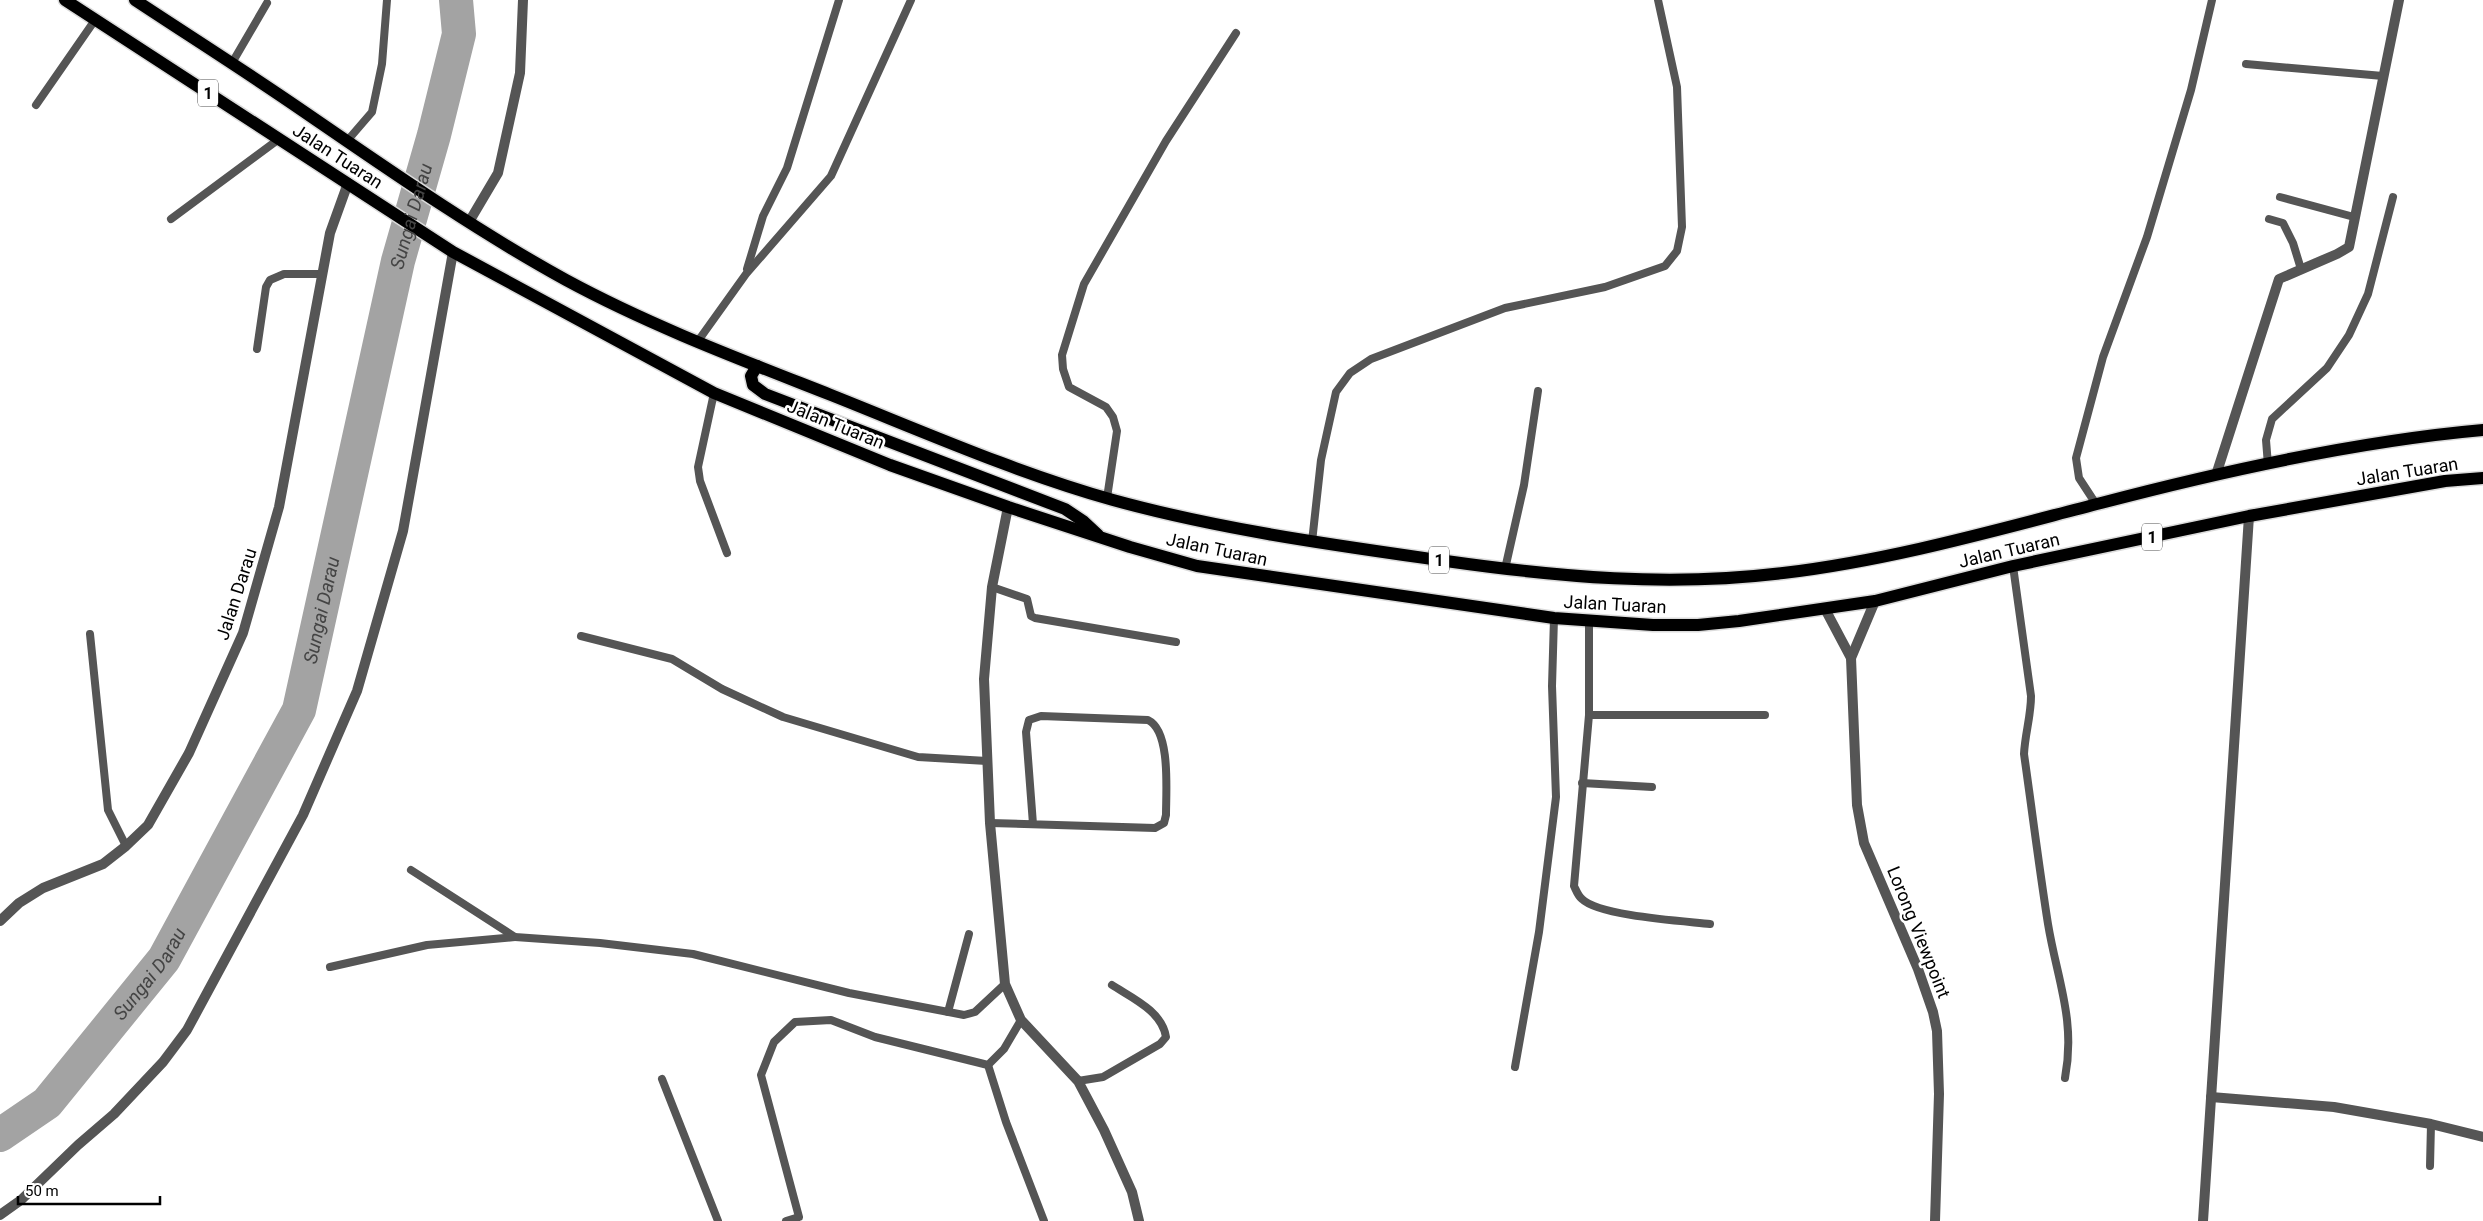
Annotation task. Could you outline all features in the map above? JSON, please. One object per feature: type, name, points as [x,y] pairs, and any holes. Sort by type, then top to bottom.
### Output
[{"type":"main road","name":"Jalan Tuaran","points":[[65,0],[453,252],[714,393],[890,465],[1008,507],[1197,566],[1554,618],[1698,625],[1825,610],[1875,601],[2013,566],[2249,516],[2446,481],[2483,478]]},
{"type":"main road","name":"Jalan Tuaran","points":[[136,0],[447,208],[569,282],[608,302],[757,366],[1032,474],[1107,498],[1192,520],[1312,542],[1505,569],[1661,581],[1714,580],[1781,573],[1896,555],[2216,475],[2362,447],[2483,430]]},
{"type":"main road","points":[[757,366],[751,376],[753,385],[765,394],[1066,509],[1083,521],[1100,537]]},
{"type":"street","points":[[469,222],[498,173],[520,73],[523,0]]},
{"type":"street","points":[[2216,475],[2279,279],[2300,268],[2337,254],[2348,247],[2399,0]]},
{"type":"street","name":"Jalan Darau","points":[[0,921],[19,903],[43,888],[103,864],[126,846],[148,825],[189,752],[244,633],[279,507],[330,232],[350,185]]},
{"type":"street","points":[[0,1215],[21,1200],[78,1145],[114,1114],[163,1062],[186,1030],[303,815],[358,691],[403,531],[453,252]]},
{"type":"street","points":[[1008,507],[992,587],[984,679],[990,824],[1005,984],[1021,1020],[1078,1081],[1104,1130],[1132,1192],[1139,1221]]},
{"type":"street","points":[[2203,1221],[2249,516]]},
{"type":"street","points":[[1851,658],[1875,601]]},
{"type":"street","points":[[1825,610],[1851,658]]},
{"type":"street","name":"Lorong Viewpoint","points":[[1851,658],[1860,829],[1927,994],[1937,1031],[1939,1094],[1934,1221]]},
{"type":"street","points":[[2211,1097],[2334,1107],[2431,1124],[2483,1137]]},
{"type":"lane","points":[[347,140],[372,112],[382,64],[387,0]]},
{"type":"lane","points":[[746,274],[763,216],[787,168],[839,0]]},
{"type":"lane","points":[[698,341],[746,274],[831,176],[911,0]]},
{"type":"lane","points":[[1312,542],[1321,460],[1336,392],[1350,373],[1371,359],[1505,308],[1605,287],[1665,266],[1677,251],[1682,227],[1677,87],[1658,0]]},
{"type":"lane","points":[[2096,504],[2079,478],[2076,458],[2103,357],[2147,237],[2191,90],[2212,0]]},
{"type":"lane","points":[[232,63],[267,3]]},
{"type":"lane","points":[[36,105],[96,20]]},
{"type":"lane","points":[[1107,498],[1117,431],[1106,407],[1069,387],[1063,369],[1062,355],[1084,284],[1166,141],[1236,33]]},
{"type":"lane","points":[[2246,64],[2384,76]]},
{"type":"lane","points":[[171,219],[278,139]]},
{"type":"lane","points":[[2268,465],[2266,440],[2272,419],[2327,368],[2349,335],[2368,294],[2393,196]]},
{"type":"lane","points":[[2280,197],[2354,217]]},
{"type":"lane","points":[[2269,219],[2283,224],[2293,243],[2300,268]]},
{"type":"lane","points":[[257,349],[266,287],[270,280],[284,274],[322,274]]},
{"type":"lane","points":[[1505,569],[1524,485],[1538,391]]},
{"type":"lane","points":[[714,393],[698,467],[700,481],[727,553]]},
{"type":"lane","points":[[2013,566],[2031,696],[2031,716],[2024,737],[2024,754],[2048,926],[2064,991],[2070,1053],[2065,1078]]},
{"type":"lane","points":[[992,587],[1027,599],[1031,616],[1034,618],[1176,642]]},
{"type":"lane","points":[[1515,1067],[1540,932],[1556,797],[1552,686],[1554,618]]},
{"type":"lane","points":[[1589,621],[1589,715],[1574,886],[1582,899],[1594,907],[1636,916],[1710,924]]},
{"type":"lane","points":[[90,634],[108,810],[126,846]]},
{"type":"lane","points":[[581,636],[672,659],[722,689],[783,717],[918,757],[987,761]]},
{"type":"lane","points":[[1589,715],[1765,715]]},
{"type":"lane","points":[[990,824],[1154,828],[1164,823],[1166,815],[1164,740],[1156,724],[1148,720],[1041,716],[1030,720],[1026,732],[1033,824]]},
{"type":"lane","points":[[1582,783],[1652,787]]},
{"type":"lane","points":[[411,870],[515,937]]},
{"type":"lane","points":[[948,1012],[969,934]]},
{"type":"lane","points":[[330,967],[427,945],[515,937],[600,943],[693,954],[849,994],[964,1015],[975,1012],[1005,984]]},
{"type":"lane","points":[[1078,1081],[1103,1078],[1160,1044],[1166,1037],[1162,1024],[1153,1012],[1112,985]]},
{"type":"lane","points":[[786,1221],[799,1218],[761,1075],[774,1042],[795,1022],[831,1020],[875,1037],[988,1065]]},
{"type":"lane","points":[[988,1065],[1004,1050],[1021,1020]]},
{"type":"lane","points":[[988,1065],[1006,1122],[1044,1221]]},
{"type":"lane","points":[[662,1080],[718,1221]]},
{"type":"lane","points":[[2430,1166],[2431,1124]]},
{"type":"waterway","name":"Sungai Darau","points":[[0,1135],[47,1103],[164,959],[299,710],[398,261],[434,135],[459,34],[456,0]]}]
